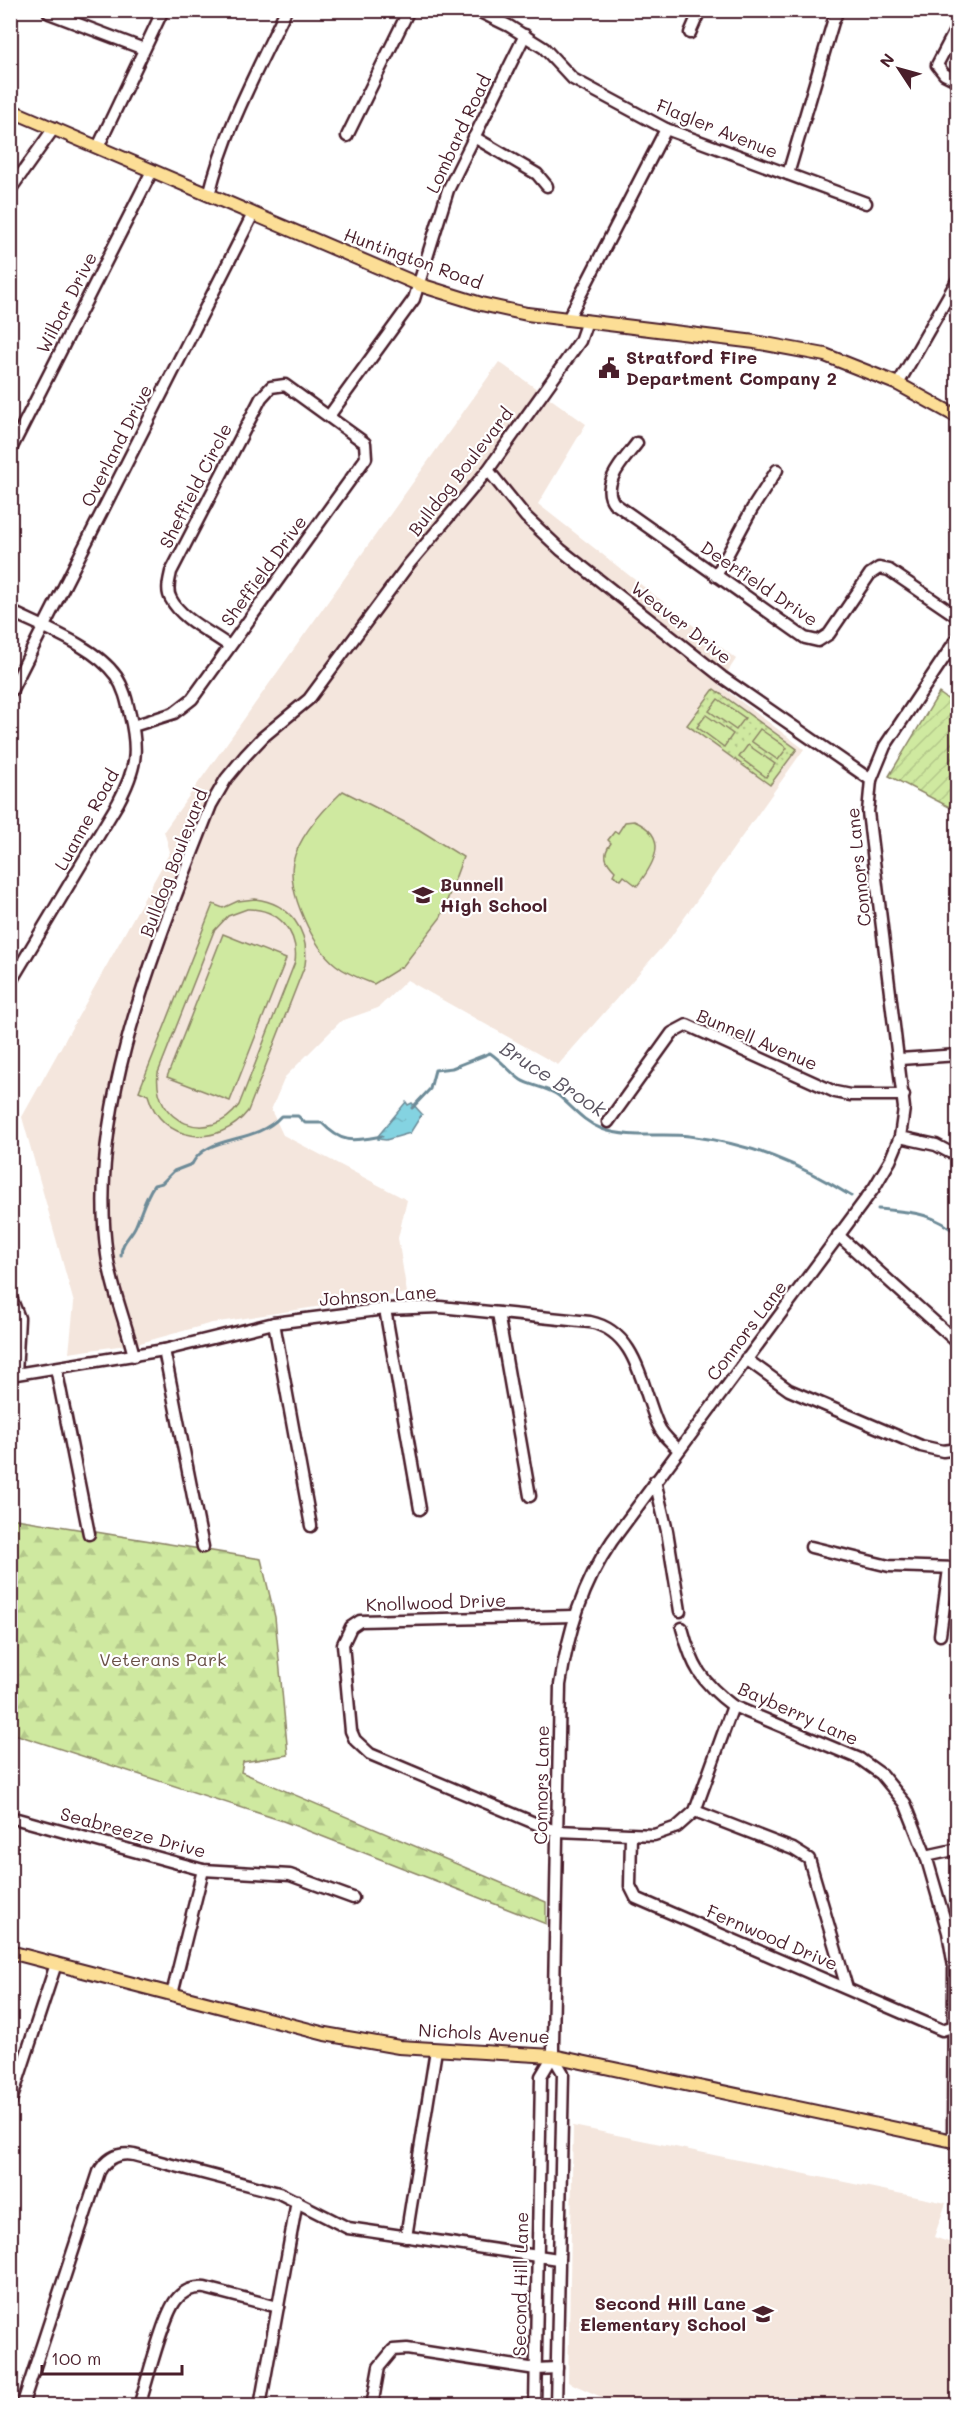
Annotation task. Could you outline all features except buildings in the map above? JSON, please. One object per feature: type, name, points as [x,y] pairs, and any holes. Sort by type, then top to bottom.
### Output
[{"type":"main road","name":"Huntington Road","points":[[10,110],[420,285],[481,304],[568,319],[800,350],[842,361],[898,384],[957,417]]},
{"type":"main road","name":"Nichols Avenue","points":[[10,1952],[325,2034],[376,2044],[436,2050],[553,2056],[955,2141]]},
{"type":"street","points":[[98,147],[163,10]]},
{"type":"street","points":[[209,195],[219,153],[229,128],[286,10]]},
{"type":"street","points":[[347,136],[409,10]]},
{"type":"street","name":"Flagler Avenue","points":[[476,10],[525,34],[544,48],[573,79],[666,129],[866,203]]},
{"type":"street","points":[[690,33],[700,10]]},
{"type":"street","points":[[788,174],[838,10]]},
{"type":"street","points":[[49,13],[144,49]]},
{"type":"street","points":[[957,25],[937,65],[944,74],[957,81]]},
{"type":"street","name":"Lombard Road","points":[[329,416],[414,299],[448,190],[525,34]]},
{"type":"street","points":[[10,190],[54,128]]},
{"type":"street","points":[[568,319],[666,129]]},
{"type":"street","points":[[474,137],[537,174],[547,186]]},
{"type":"street","name":"Wilbar Drive","points":[[10,451],[152,171]]},
{"type":"street","name":"Overland Drive","points":[[10,693],[252,214]]},
{"type":"street","points":[[898,384],[957,279]]},
{"type":"street","name":"Bulldog Boulevard","points":[[135,1356],[112,1285],[104,1226],[105,1161],[114,1095],[123,1052],[138,1005],[211,805],[226,779],[245,756],[263,737],[309,699],[416,556],[488,470],[580,341],[587,321]]},
{"type":"street","name":"Sheffield Circle","points":[[230,646],[184,614],[170,598],[168,586],[171,572],[261,398],[268,389],[285,385],[329,416]]},
{"type":"street","name":"Sheffield Drive","points":[[133,726],[183,707],[192,699],[366,458],[365,443],[329,416]]},
{"type":"street","name":"Deerfield Drive","points":[[637,443],[610,483],[611,499],[716,576],[812,641],[823,639],[829,634],[870,574],[879,568],[889,570],[957,617]]},
{"type":"street","name":"Weaver Drive","points":[[488,470],[526,517],[561,549],[722,677],[871,780]]},
{"type":"street","points":[[716,576],[752,509],[777,470]]},
{"type":"street","name":"Luanne Road","points":[[10,611],[94,655],[115,674],[124,689],[133,726],[136,753],[129,782],[10,983]]},
{"type":"street","name":"Connors Lane","points":[[553,2056],[560,1685],[574,1616],[599,1561],[655,1481],[884,1173],[900,1137],[904,1095],[872,860],[868,812],[871,780],[885,746],[957,637]]},
{"type":"street","name":"Bunnell Avenue","points":[[608,1122],[672,1033],[687,1025],[835,1092],[850,1095],[904,1095]]},
{"type":"street","points":[[900,1059],[957,1056]]},
{"type":"street","points":[[900,1137],[936,1145],[949,1152]]},
{"type":"street","points":[[838,1235],[957,1343]]},
{"type":"street","points":[[10,1295],[19,1318],[13,1374]]},
{"type":"street","name":"Johnson Lane","points":[[13,1374],[135,1356],[274,1323],[385,1309],[440,1307],[590,1322],[617,1333],[633,1359],[658,1426],[678,1450]]},
{"type":"street","points":[[385,1309],[420,1509]]},
{"type":"street","points":[[498,1313],[530,1496]]},
{"type":"street","points":[[274,1323],[311,1526]]},
{"type":"street","points":[[165,1350],[203,1547]]},
{"type":"street","points":[[746,1359],[789,1390],[921,1446],[943,1451],[957,1449]]},
{"type":"street","points":[[56,1368],[89,1534]]},
{"type":"street","points":[[655,1481],[668,1531],[680,1611]]},
{"type":"street","points":[[811,1547],[889,1566],[953,1568],[940,1635]]},
{"type":"street","name":"Knollwood Drive","points":[[574,1616],[375,1618],[360,1621],[351,1627],[344,1644],[351,1731],[363,1749],[381,1759],[557,1831],[631,1835],[668,1832],[695,1811]]},
{"type":"street","name":"Bayberry Lane","points":[[682,1628],[696,1671],[733,1706],[838,1747],[873,1768],[905,1803],[926,1856],[948,1932],[954,1967],[955,2141]]},
{"type":"street","points":[[733,1706],[695,1811],[793,1849],[809,1859],[847,1988]]},
{"type":"street","name":"Seabreeze Drive","points":[[10,1817],[203,1870],[290,1875],[353,1898]]},
{"type":"street","name":"Fernwood Drive","points":[[631,1835],[630,1886],[636,1898],[942,2030],[956,2025]]},
{"type":"street","points":[[926,1856],[957,1849]]},
{"type":"street","points":[[172,1994],[203,1870]]},
{"type":"street","points":[[10,2103],[56,1964]]},
{"type":"street","points":[[406,2237],[436,2050]]},
{"type":"street","name":"Second Hill Lane","points":[[535,2406],[541,2076],[553,2056],[563,2073],[555,2406]]},
{"type":"street","points":[[22,2406],[99,2172],[109,2159],[118,2155],[134,2155],[279,2193],[348,2228],[538,2258],[558,2259]]},
{"type":"street","points":[[540,2164],[562,2165]]},
{"type":"street","points":[[260,2406],[297,2201]]},
{"type":"street","points":[[139,2406],[171,2308],[182,2294],[192,2289],[205,2288],[278,2307]]},
{"type":"street","points":[[372,2406],[379,2367],[393,2350],[407,2349],[536,2369],[557,2368]]},
{"type":"shaded area","name":"Bunnell High School","points":[[499,362],[586,424],[538,504],[736,659],[719,685],[804,749],[670,938],[558,1065],[407,980],[378,1008],[341,1021],[285,1077],[271,1110],[283,1135],[407,1200],[398,1238],[407,1293],[212,1323],[140,1343],[69,1353],[74,1303],[22,1117],[170,852],[164,831]]},
{"type":"shaded area","name":"Second Hill Lane Elementary School","points":[[573,2126],[946,2203],[934,2237],[957,2245],[957,2405],[619,2405],[568,2382]]},
{"type":"green space","points":[[714,689],[797,749],[770,785],[687,725]]},
{"type":"green space","points":[[939,693],[957,706],[957,811],[889,776]]},
{"type":"green space","points":[[718,699],[745,718],[736,730],[709,711]]},
{"type":"green space","points":[[706,715],[733,734],[724,747],[697,727]]},
{"type":"green space","points":[[760,729],[787,748],[778,760],[751,741]]},
{"type":"green space","points":[[748,745],[775,764],[766,777],[739,757]]},
{"type":"green space","points":[[343,791],[418,829],[463,857],[441,917],[403,966],[374,984],[345,971],[327,957],[304,918],[294,888],[293,862],[306,832]]},
{"type":"green space","points":[[634,821],[645,827],[656,842],[653,859],[637,886],[624,876],[621,880],[613,875],[615,871],[607,861],[606,854],[611,843],[608,840],[615,831],[618,833],[625,822]]},
{"type":"green space","points":[[255,899],[278,906],[288,913],[301,930],[306,953],[305,965],[248,1111],[236,1123],[222,1131],[207,1135],[192,1135],[178,1131],[165,1123],[155,1111],[148,1095],[139,1091],[213,904],[223,908],[238,901]],"holes":[[[247,909],[258,910],[277,917],[290,932],[294,941],[295,962],[239,1105],[227,1117],[213,1124],[199,1126],[185,1123],[173,1116],[164,1105],[159,1090],[158,1073],[214,931],[228,916]]]},
{"type":"green space","points":[[223,934],[286,959],[230,1101],[167,1077]]},
{"type":"green space","name":"Veterans Park","points":[[10,1518],[261,1559],[275,1617],[288,1755],[243,1762],[241,1772],[546,1902],[546,1924],[283,1821],[11,1733]]},
{"type":"water","points":[[406,1102],[408,1105],[412,1103],[422,1114],[410,1133],[386,1140],[378,1139],[378,1136]]},
{"type":"waterway","name":"Bruce Brook","points":[[412,1108],[430,1089],[435,1070],[452,1068],[490,1053],[521,1080],[559,1096],[584,1119],[602,1129],[634,1135],[689,1136],[733,1144],[793,1165],[851,1196]]},
{"type":"waterway","name":"Bruce Brook","points":[[121,1256],[123,1247],[154,1185],[162,1183],[174,1171],[192,1164],[209,1148],[258,1132],[281,1116],[298,1116],[305,1123],[322,1123],[336,1135],[349,1140],[382,1136]]},
{"type":"waterway","name":"Bruce Brook","points":[[878,1209],[921,1214],[949,1227],[958,1235]]},
{"type":"place","name":"Stratford Fire Department Company 2","points":[[609,368]]},
{"type":"place","name":"Bunnell High School","points":[[423,895]]},
{"type":"place","name":"Second Hill Lane Elementary School","points":[[763,2314]]}]
